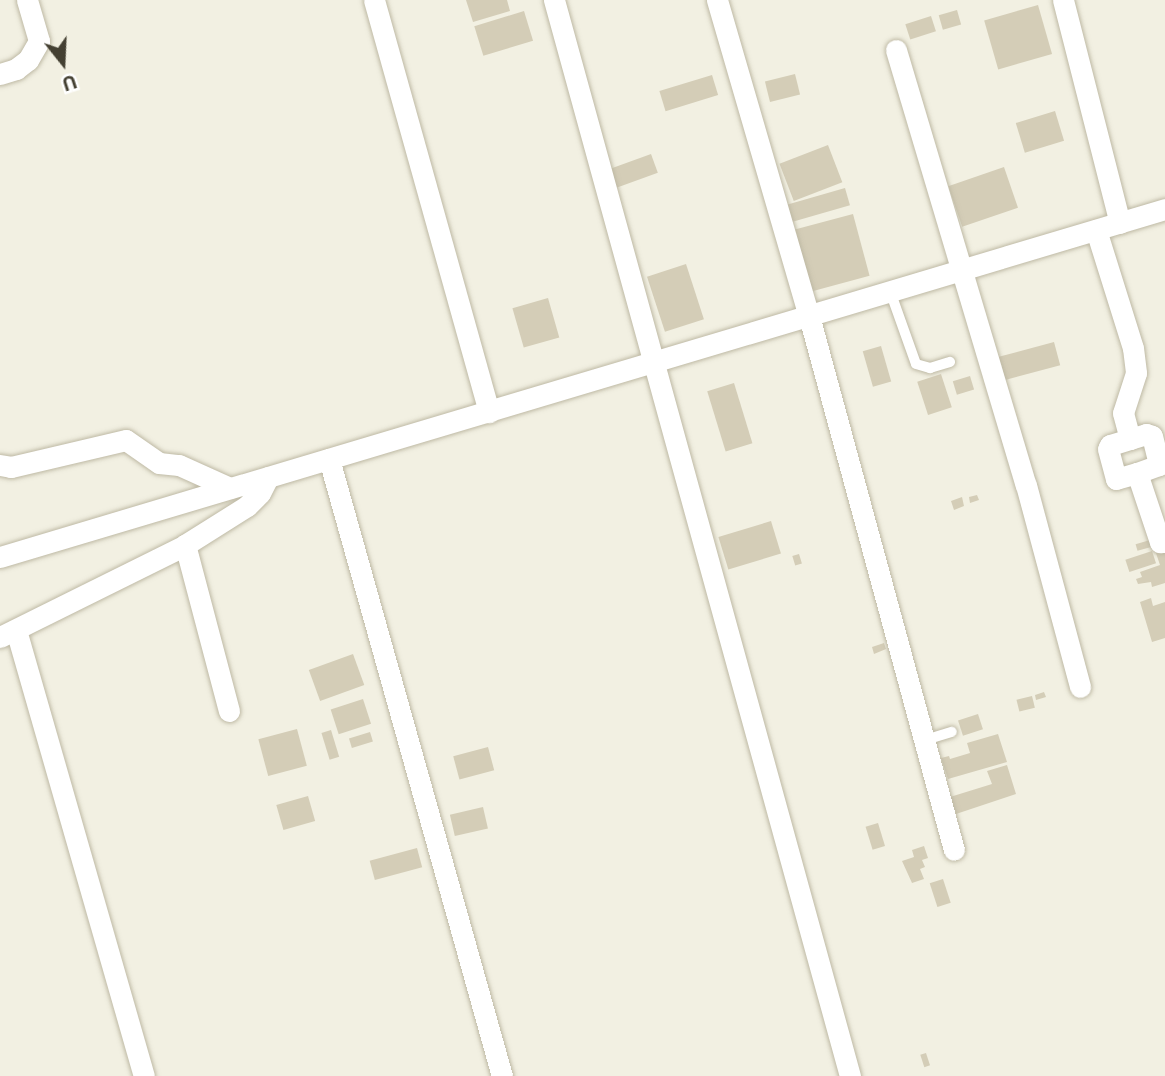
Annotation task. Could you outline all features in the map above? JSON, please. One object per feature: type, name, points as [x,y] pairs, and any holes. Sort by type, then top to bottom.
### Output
[{"type":"street","points":[[0,74],[16,69],[35,52],[39,41],[27,0]]},
{"type":"street","points":[[374,0],[489,412]]},
{"type":"street","points":[[554,0],[850,1076]]},
{"type":"street","points":[[717,0],[809,316],[954,850]]},
{"type":"street","points":[[1063,0],[1120,223]]},
{"type":"street","points":[[896,50],[1026,485],[1080,687]]},
{"type":"street","points":[[0,556],[652,364],[1165,209]]},
{"type":"street","points":[[1096,230],[1133,348],[1136,373],[1123,412],[1130,439],[1149,434],[1160,463],[1137,473],[1160,542],[1165,542]]},
{"type":"street","points":[[0,464],[11,467],[126,440],[159,463],[179,465],[230,488]]},
{"type":"street","points":[[329,459],[502,1076]]},
{"type":"street","points":[[144,1076],[8,633],[186,545],[247,506],[260,493],[268,477]]},
{"type":"street","points":[[186,545],[229,711]]},
{"type":"lane","points":[[890,291],[916,364],[930,368],[950,362]]},
{"type":"lane","points":[[925,740],[952,732]]},
{"type":"building","points":[[466,0],[507,0],[510,11],[473,22]]},
{"type":"building","points":[[1038,5],[1052,54],[998,69],[984,20]]},
{"type":"building","points":[[957,10],[961,24],[943,30],[939,15]]},
{"type":"building","points":[[524,11],[533,41],[483,56],[474,26]]},
{"type":"building","points":[[931,16],[936,31],[910,40],[905,24]]},
{"type":"building","points":[[795,74],[800,94],[770,102],[765,81]]},
{"type":"building","points":[[712,75],[718,95],[666,111],[659,91]]},
{"type":"building","points":[[1055,111],[1064,141],[1025,153],[1016,123]]},
{"type":"building","points":[[828,145],[842,182],[794,201],[779,164]]},
{"type":"building","points":[[651,154],[658,173],[616,188],[610,169]]},
{"type":"building","points":[[1004,167],[1018,208],[962,227],[948,186]]},
{"type":"building","points":[[845,188],[850,205],[787,223],[783,206]]},
{"type":"building","points":[[853,214],[870,276],[807,293],[790,231]]},
{"type":"building","points":[[686,264],[704,319],[665,332],[647,277]]},
{"type":"building","points":[[548,298],[559,337],[524,348],[512,308]]},
{"type":"building","points":[[1054,342],[1060,365],[1005,380],[999,357]]},
{"type":"building","points":[[881,346],[891,382],[873,387],[863,351]]},
{"type":"building","points":[[941,374],[952,407],[928,415],[917,382]]},
{"type":"building","points":[[970,376],[974,389],[957,395],[953,381]]},
{"type":"building","points":[[734,383],[752,443],[726,451],[707,391]]},
{"type":"building","points":[[977,495],[979,500],[970,503],[969,497]]},
{"type":"building","points":[[962,497],[964,506],[954,510],[951,501]]},
{"type":"building","points":[[771,521],[781,554],[728,570],[718,537]]},
{"type":"building","points":[[1150,540],[1152,547],[1138,551],[1136,544]]},
{"type":"building","points":[[1165,549],[1165,583],[1152,587],[1151,582],[1138,584],[1136,579],[1142,577],[1140,572],[1160,565],[1156,553]]},
{"type":"building","points":[[1152,551],[1156,563],[1129,572],[1125,560]]},
{"type":"building","points":[[799,554],[802,564],[795,566],[792,556]]},
{"type":"building","points":[[1151,598],[1153,606],[1165,602],[1165,638],[1152,642],[1140,602]]},
{"type":"building","points":[[884,643],[886,649],[874,654],[872,647]]},
{"type":"building","points":[[353,654],[364,685],[320,701],[309,670]]},
{"type":"building","points":[[1044,692],[1046,697],[1036,700],[1035,695]]},
{"type":"building","points":[[1032,696],[1035,708],[1019,712],[1016,700]]},
{"type":"building","points":[[363,699],[371,724],[339,734],[331,710]]},
{"type":"building","points":[[978,714],[983,729],[963,736],[958,720]]},
{"type":"building","points":[[297,729],[307,766],[268,776],[258,739]]},
{"type":"building","points":[[331,730],[339,757],[330,760],[321,733]]},
{"type":"building","points":[[370,732],[373,742],[352,748],[349,738]]},
{"type":"building","points":[[998,734],[1007,762],[948,779],[941,758],[949,756],[950,759],[970,753],[967,743]]},
{"type":"building","points":[[488,747],[494,770],[459,779],[453,756]]},
{"type":"building","points":[[1007,765],[1016,794],[956,814],[950,797],[992,784],[987,771]]},
{"type":"building","points":[[308,796],[315,821],[283,830],[276,805]]},
{"type":"building","points":[[483,807],[488,828],[455,836],[450,815]]},
{"type":"building","points":[[878,823],[885,846],[873,850],[866,827]]},
{"type":"building","points":[[924,846],[928,858],[922,860],[925,867],[920,869],[924,879],[912,883],[902,861],[914,857],[912,850]]},
{"type":"building","points":[[417,848],[422,867],[375,880],[370,861]]},
{"type":"building","points":[[943,879],[951,903],[937,907],[930,883]]},
{"type":"building","points":[[926,1053],[930,1065],[924,1067],[920,1055]]}]
